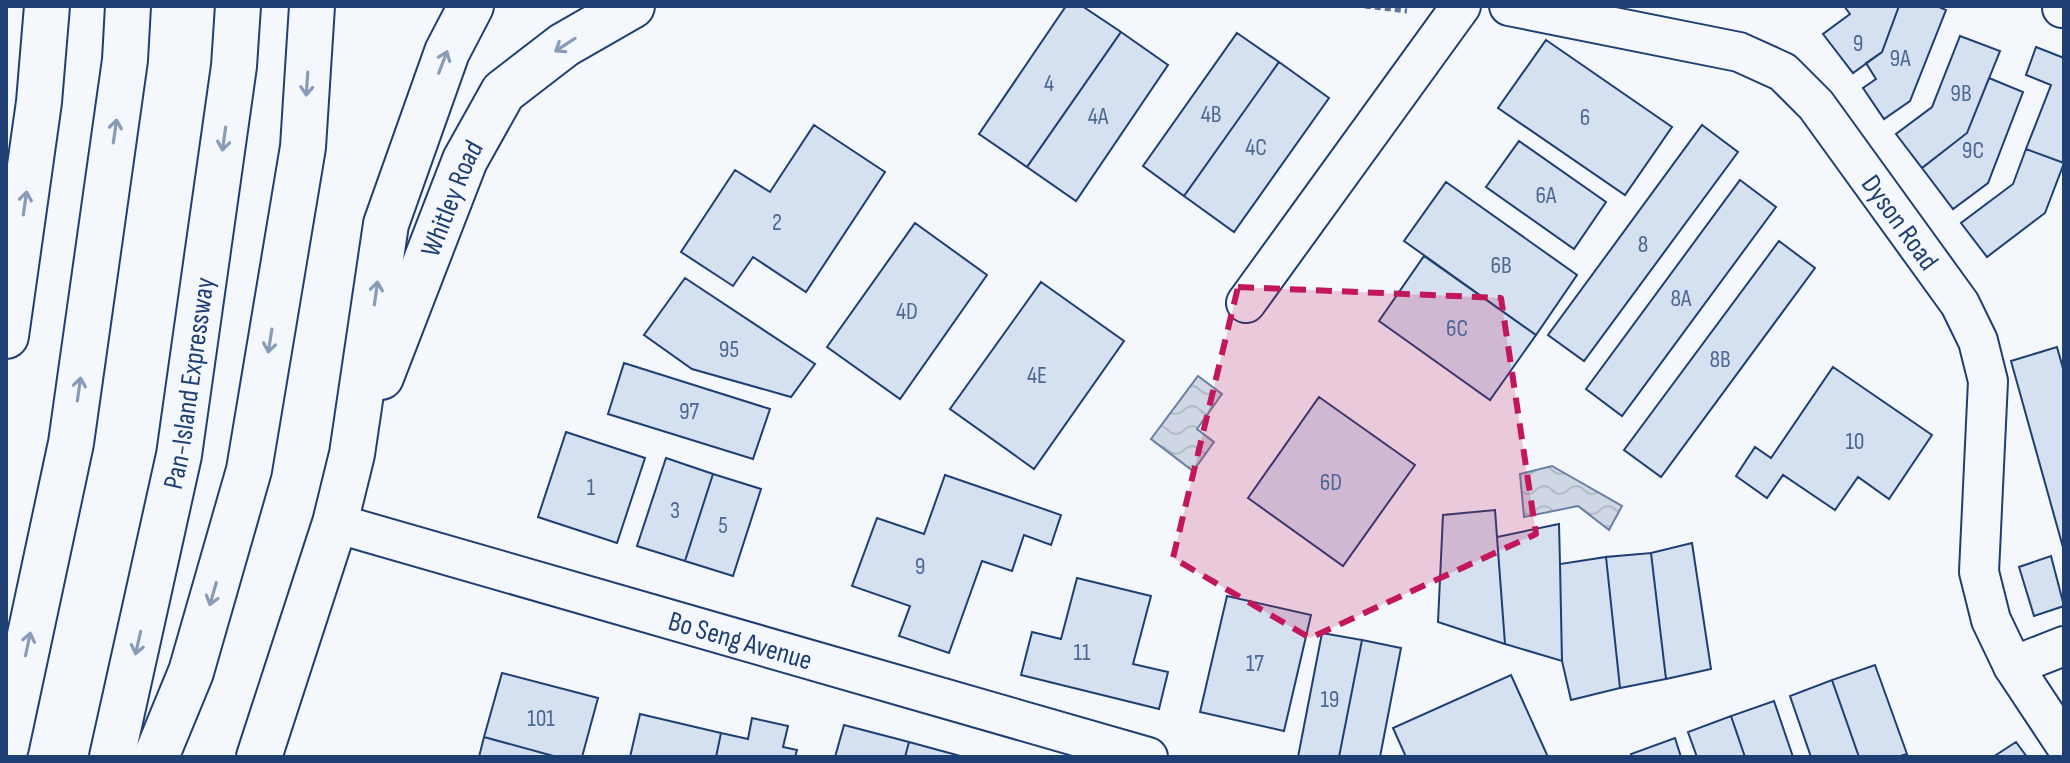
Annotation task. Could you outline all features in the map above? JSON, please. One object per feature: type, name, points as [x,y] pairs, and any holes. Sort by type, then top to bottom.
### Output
[{"type":"main road","points":[[6,336],[39,102],[47,6]]},
{"type":"main road","points":[[6,747],[71,443],[125,60],[128,6]]},
{"type":"main road","name":"Pan-Island Expressway","points":[[112,757],[179,455],[234,66],[238,6]]},
{"type":"main road","points":[[156,757],[191,672],[249,470],[303,147],[312,6]]},
{"type":"main road","name":"Whitley Road","points":[[259,757],[335,523],[352,454],[386,224],[447,52],[471,6]]},
{"type":"main road","name":"Whitley Road","points":[[352,454],[465,160],[503,92],[564,45],[632,6]]},
{"type":"street","name":"Dyson Road","points":[[1509,6],[1561,11],[1739,52],[1783,72],[1816,105],[1960,304],[1978,341],[1988,381],[1979,572],[1991,620],[2013,666],[2064,743]]},
{"type":"street","points":[[1246,303],[1457,11]]},
{"type":"street","name":"Bo Seng Avenue","points":[[335,523],[1148,757]]},
{"type":"street","points":[[2013,666],[2064,646]]},
{"type":"path","points":[[1365,6],[1457,11]]},
{"type":"highlighted area","points":[[1238,287],[1501,298],[1536,534],[1310,638],[1173,558]]},
{"type":"water","points":[[1198,376],[1222,394],[1197,429],[1214,442],[1193,471],[1151,439]]},
{"type":"water","points":[[1552,466],[1622,506],[1609,530],[1578,506],[1524,517],[1520,474]]},
{"type":"building","points":[[1066,6],[1082,6],[1121,32],[1027,167],[979,134]]},
{"type":"building","points":[[1844,6],[1899,6],[1882,52],[1853,73],[1823,34],[1850,14]]},
{"type":"building","points":[[1899,6],[1937,6],[1946,10],[1910,101],[1884,119],[1863,88],[1876,79],[1866,63],[1882,52]]},
{"type":"building","points":[[1121,32],[1168,65],[1076,201],[1027,167]]},
{"type":"building","points":[[1237,33],[1279,62],[1184,196],[1143,166]]},
{"type":"building","points":[[1960,36],[2000,51],[1967,133],[1922,168],[1896,134],[1932,107]]},
{"type":"building","points":[[1546,40],[1672,127],[1625,195],[1498,108]]},
{"type":"building","points":[[2036,47],[2064,58],[2064,163],[2026,149],[2051,85],[2026,75]]},
{"type":"building","points":[[1279,62],[1329,98],[1234,232],[1184,196]]},
{"type":"building","points":[[1989,78],[2023,92],[1988,183],[1953,209],[1922,168],[1967,133]]},
{"type":"building","points":[[814,125],[885,172],[806,292],[753,257],[733,286],[681,252],[735,170],[770,192]]},
{"type":"building","points":[[1702,125],[1738,152],[1584,361],[1548,335]]},
{"type":"building","points":[[1519,141],[1606,202],[1574,249],[1486,187]]},
{"type":"building","points":[[2026,149],[2064,163],[2045,213],[1987,257],[1961,223],[2013,184]]},
{"type":"building","points":[[1740,180],[1776,207],[1622,416],[1586,389]]},
{"type":"building","points":[[1446,182],[1577,275],[1536,335],[1404,241]]},
{"type":"building","points":[[915,223],[987,275],[900,399],[827,347]]},
{"type":"building","points":[[1779,241],[1815,268],[1661,477],[1624,450]]},
{"type":"building","points":[[1424,256],[1536,335],[1490,400],[1379,321]]},
{"type":"building","points":[[685,278],[815,364],[791,397],[692,369],[644,335]]},
{"type":"building","points":[[1041,282],[1124,341],[1034,469],[950,409]]},
{"type":"building","points":[[2057,347],[2064,372],[2064,551],[2011,361]]},
{"type":"building","points":[[624,363],[770,409],[753,459],[608,414]]},
{"type":"building","points":[[1833,367],[1932,435],[1889,499],[1858,477],[1835,510],[1783,475],[1767,498],[1736,476],[1755,447],[1771,458]]},
{"type":"building","points":[[1319,397],[1415,465],[1343,566],[1248,498]]},
{"type":"building","points":[[566,432],[645,458],[617,543],[538,517]]},
{"type":"building","points":[[666,458],[713,474],[685,561],[637,546]]},
{"type":"building","points":[[713,474],[761,489],[733,576],[685,561]]},
{"type":"building","points":[[945,475],[1061,515],[1051,545],[1024,535],[1012,571],[982,561],[949,653],[899,636],[910,606],[852,586],[877,518],[924,534]]},
{"type":"building","points":[[1495,510],[1505,644],[1438,622],[1443,515]]},
{"type":"building","points":[[1559,524],[1562,661],[1505,644],[1497,537]]},
{"type":"building","points":[[1692,543],[1711,669],[1666,679],[1651,553]]},
{"type":"building","points":[[1651,553],[1666,679],[1620,688],[1606,557]]},
{"type":"building","points":[[2051,556],[2064,606],[2034,616],[2019,567]]},
{"type":"building","points":[[1606,557],[1620,688],[1571,700],[1562,661],[1560,564]]},
{"type":"building","points":[[1077,578],[1151,596],[1133,664],[1168,672],[1159,709],[1021,675],[1032,632],[1061,639]]},
{"type":"building","points":[[1227,596],[1311,615],[1284,731],[1200,712]]},
{"type":"building","points":[[1322,633],[1362,640],[1339,757],[1298,757]]},
{"type":"building","points":[[1362,640],[1401,648],[1380,757],[1339,757]]},
{"type":"building","points":[[1875,665],[1907,754],[1897,757],[1859,757],[1832,680]]},
{"type":"building","points":[[502,673],[598,698],[582,757],[557,757],[484,737]]},
{"type":"building","points":[[1511,675],[1548,757],[1406,757],[1393,728]]},
{"type":"building","points":[[1832,680],[1859,757],[1811,757],[1790,696]]},
{"type":"building","points":[[1774,701],[1793,757],[1745,757],[1731,716]]},
{"type":"building","points":[[640,714],[721,733],[716,757],[630,757]]},
{"type":"building","points":[[1731,716],[1745,757],[1697,757],[1688,732]]},
{"type":"building","points":[[752,718],[788,726],[783,747],[797,750],[795,757],[716,757],[721,733],[748,739]]},
{"type":"building","points":[[844,725],[909,742],[905,757],[835,757]]},
{"type":"building","points":[[484,737],[557,757],[479,757]]},
{"type":"building","points":[[1675,738],[1681,757],[1632,757],[1631,754]]},
{"type":"building","points":[[909,742],[964,757],[905,757]]},
{"type":"building","points":[[2016,742],[2027,757],[1993,757]]}]
